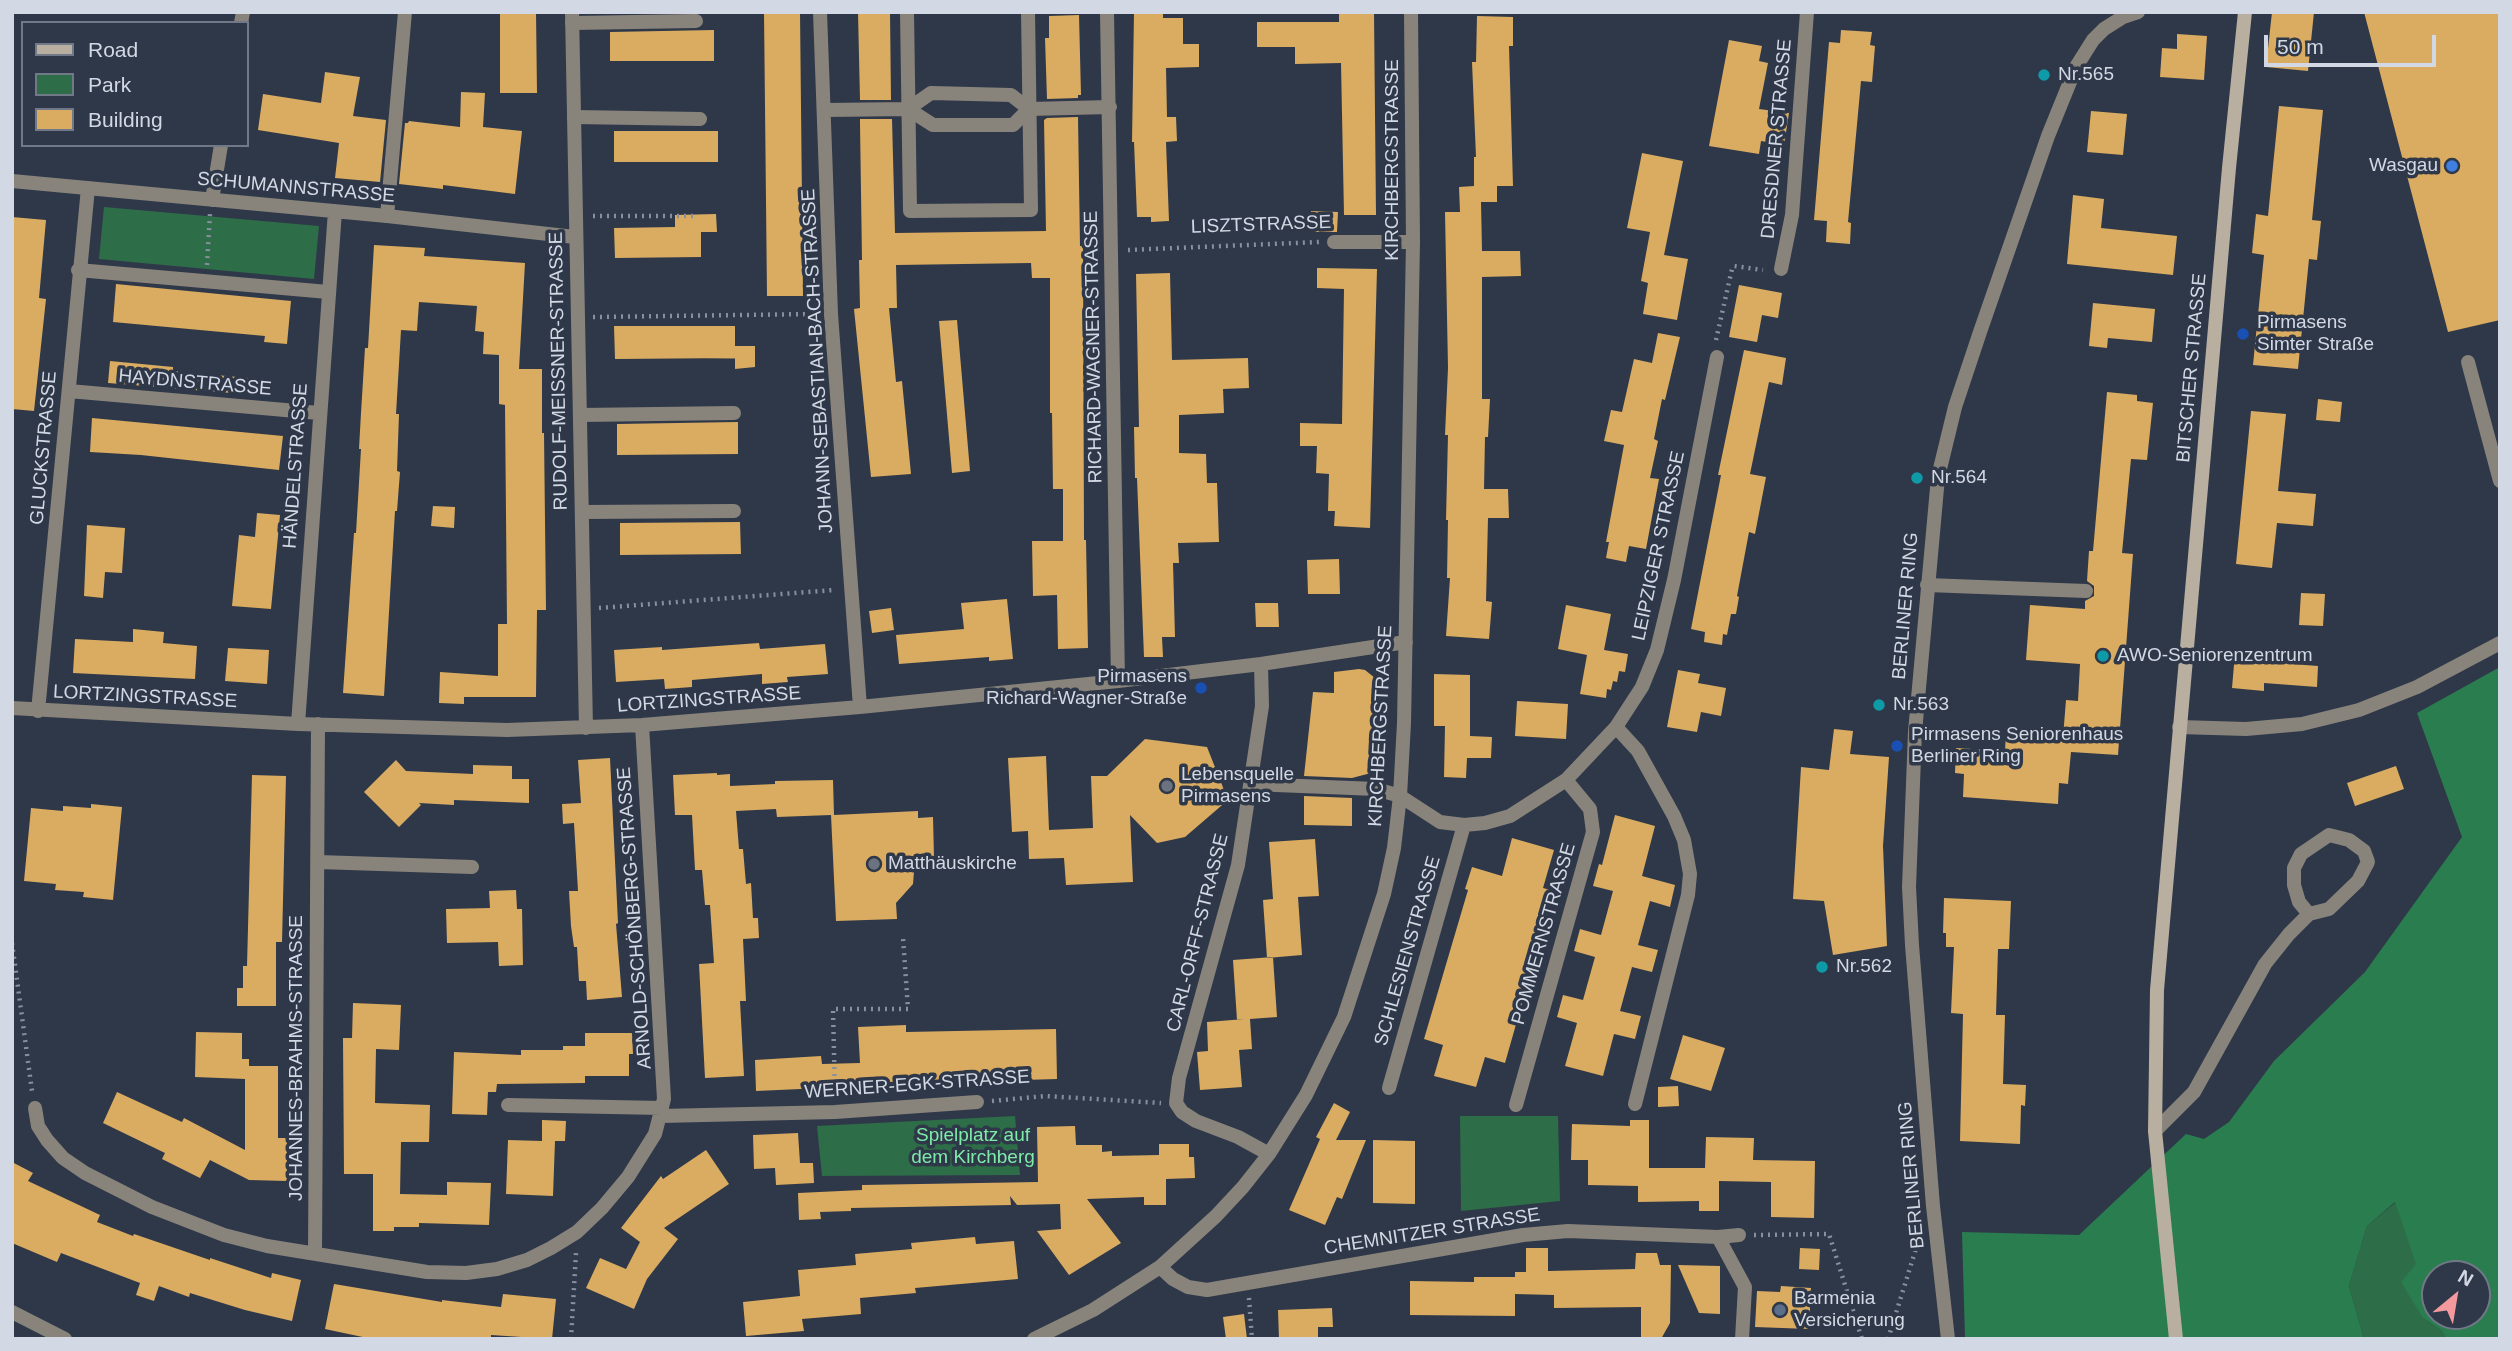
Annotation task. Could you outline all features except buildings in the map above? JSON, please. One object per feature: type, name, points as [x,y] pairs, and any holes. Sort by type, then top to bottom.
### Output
[{"type":"main road","name":"BITSCHER STRASSE","points":[[2176,1339],[2155,1131],[2157,990],[2245,12]]},
{"type":"street","points":[[387,216],[405,12]]},
{"type":"street","name":"JOHANN-SEBASTIAN-BACH-STRASSE","points":[[820,12],[831,314],[860,707]]},
{"type":"street","points":[[907,12],[910,212],[1031,210],[1028,12]]},
{"type":"street","name":"RICHARD-WAGNER-STRASSE","points":[[1107,12],[1118,681]]},
{"type":"street","name":"KIRCHBERGSTRASSE","points":[[1034,1339],[1093,1310],[1160,1267],[1216,1216],[1269,1154],[1306,1096],[1344,1017],[1384,894],[1394,848],[1400,796],[1406,642],[1413,242],[1411,12]]},
{"type":"street","name":"DRESDNER STRASSE","points":[[1782,269],[1792,215],[1807,12]]},
{"type":"street","name":"BERLINER RING","points":[[1948,1339],[1933,1206],[1909,887],[1915,732],[1938,477],[1955,407],[2049,136],[2077,67],[2093,40],[2112,23],[2138,12]]},
{"type":"street","points":[[572,18],[696,21]]},
{"type":"street","name":"RUDOLF-MEISSNER-STRASSE","points":[[572,18],[586,728]]},
{"type":"street","points":[[908,109],[931,93],[1011,94],[1029,109],[1110,107]]},
{"type":"street","points":[[825,110],[908,109],[933,125],[1013,125],[1029,109]]},
{"type":"street","points":[[574,117],[700,119]]},
{"type":"street","points":[[212,200],[221,147]]},
{"type":"street","name":"SCHUMANNSTRASSE","points":[[12,181],[387,216],[575,237]]},
{"type":"street","name":"GLUCKSTRASSE","points":[[38,711],[78,270],[88,188]]},
{"type":"street","name":"HÄNDELSTRASSE","points":[[298,724],[335,211]]},
{"type":"street","name":"LISZTSTRASSE","points":[[1334,242],[1413,242]]},
{"type":"street","points":[[78,270],[328,292]]},
{"type":"street","name":"LEIPZIGER STRASSE","points":[[1400,796],[1440,822],[1464,825],[1510,816],[1566,780],[1616,727],[1642,687],[1657,650],[1674,580],[1717,358]]},
{"type":"street","points":[[2469,362],[2500,481]]},
{"type":"street","name":"HAYDNSTRASSE","points":[[69,391],[319,413]]},
{"type":"street","points":[[580,415],[734,413]]},
{"type":"street","points":[[582,512],[734,511]]},
{"type":"street","points":[[1927,585],[2086,592]]},
{"type":"street","name":"LORTZINGSTRASSE","points":[[12,708],[298,724],[507,730],[586,728],[860,707],[1118,681],[1261,664],[1406,642]]},
{"type":"street","points":[[2179,727],[2246,729],[2302,724],[2359,710],[2417,687],[2500,643]]},
{"type":"street","name":"CARL-ORFF-STRASSE","points":[[1176,1103],[1179,1078],[1238,865],[1262,706],[1261,664]]},
{"type":"street","name":"JOHANNES-BRAHMS-STRASSE","points":[[315,1254],[318,724]]},
{"type":"street","name":"ARNOLD-SCHÖNBERG-STRASSE","points":[[35,1108],[38,1126],[63,1158],[113,1188],[152,1207],[224,1235],[267,1246],[427,1272],[466,1273],[497,1269],[527,1260],[577,1231],[602,1208],[628,1177],[644,1154],[662,1112],[664,1072],[642,725]]},
{"type":"street","points":[[1616,727],[1638,751],[1674,816],[1684,840],[1690,874],[1688,895],[1636,1104]]},
{"type":"street","name":"POMMERNSTRASSE","points":[[1516,1105],[1592,832],[1590,809],[1566,780]]},
{"type":"street","points":[[1251,784],[1376,789],[1400,796]]},
{"type":"street","name":"SCHLESIENSTRASSE","points":[[1389,1088],[1464,825]]},
{"type":"street","points":[[2155,1131],[2194,1092],[2265,964],[2289,934],[2309,914],[2329,909],[2358,881],[2368,862],[2364,851],[2349,840],[2329,835],[2301,854],[2294,867],[2294,885],[2299,902],[2309,914]]},
{"type":"street","points":[[318,863],[472,867]]},
{"type":"street","name":"WERNER-EGK-STRASSE","points":[[662,1112],[835,1112],[977,1102]]},
{"type":"street","points":[[1176,1103],[1182,1112],[1196,1121],[1269,1154]]},
{"type":"street","points":[[508,1105],[662,1112]]},
{"type":"street","name":"CHEMNITZER STRASSE","points":[[1160,1267],[1173,1279],[1188,1287],[1207,1290],[1523,1235],[1568,1231],[1718,1237],[1739,1235]]},
{"type":"street","points":[[1718,1237],[1745,1287],[1742,1339]]},
{"type":"street","points":[[12,1312],[65,1339]]},
{"type":"path","points":[[205,281],[212,200]]},
{"type":"path","points":[[575,216],[696,216]]},
{"type":"path","name":"LISZTSTRASSE","points":[[1111,250],[1334,242]]},
{"type":"path","points":[[1717,358],[1716,342],[1732,268],[1734,266],[1774,271],[1782,269]]},
{"type":"path","points":[[579,317],[831,314]]},
{"type":"path","points":[[584,609],[851,589]]},
{"type":"path","points":[[835,1112],[833,1009],[908,1009],[903,937]]},
{"type":"path","points":[[12,943],[35,1108]]},
{"type":"path","name":"WERNER-EGK-STRASSE","points":[[977,1102],[1045,1096],[1176,1103]]},
{"type":"path","points":[[571,1339],[577,1231]]},
{"type":"path","points":[[1888,1339],[1921,1233]]},
{"type":"path","points":[[1739,1235],[1829,1234],[1862,1339]]},
{"type":"path","points":[[1247,1284],[1252,1339]]},
{"type":"green space","points":[[104,207],[319,226],[314,279],[99,259]]},
{"type":"green space","points":[[2500,667],[2500,1339],[2446,1339],[2441,1330],[2491,1330],[2491,1260],[2421,1260],[2421,1315],[2401,1282],[2416,1264],[2395,1202],[2367,1226],[2349,1286],[2364,1339],[1965,1339],[1962,1232],[2079,1235],[2186,1134],[2204,1139],[2229,1122],[2274,1061],[2365,972],[2462,837],[2417,713]]},
{"type":"green space","name":"Spielplatz auf dem Kirchberg","points":[[1015,1116],[1020,1175],[822,1176],[817,1126]]},
{"type":"green space","points":[[1460,1116],[1558,1116],[1560,1201],[1461,1211]]},
{"type":"green space","points":[[2396,1202],[2417,1264],[2421,1330],[2441,1330],[2446,1339],[2364,1339],[2349,1286],[2367,1226]]},
{"type":"place","name":"Nr.565","points":[[2044,75]]},
{"type":"place","name":"Wasgau","points":[[2452,166]]},
{"type":"place","name":"Pirmasens Simter Straße","points":[[2243,334]]},
{"type":"place","name":"Nr.564","points":[[1917,478]]},
{"type":"place","name":"AWO-Seniorenzentrum","points":[[2103,656]]},
{"type":"place","name":"Pirmasens Richard-Wagner-Straße","points":[[1201,688]]},
{"type":"place","name":"Nr.563","points":[[1879,705]]},
{"type":"place","name":"Pirmasens Seniorenhaus Berliner Ring","points":[[1897,746]]},
{"type":"place","name":"Lebensquelle Pirmasens","points":[[1167,786]]},
{"type":"place","name":"Matthäuskirche","points":[[874,864]]},
{"type":"place","name":"Nr.562","points":[[1822,967]]},
{"type":"place","name":"Barmenia Versicherung","points":[[1780,1310]]}]
